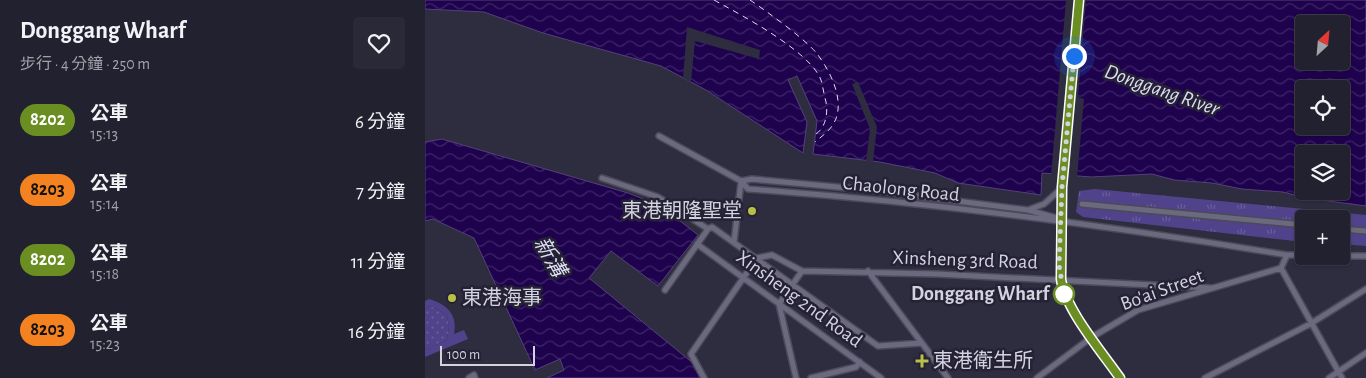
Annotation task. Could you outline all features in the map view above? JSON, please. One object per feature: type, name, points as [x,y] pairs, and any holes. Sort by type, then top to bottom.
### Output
[{"type":"street","points":[[1079,0],[1062,187],[1062,290],[1070,306],[1120,378]]},
{"type":"street","name":"Chaolong Road","points":[[659,136],[741,181],[748,189],[871,199],[948,209],[1062,220],[1287,255]]},
{"type":"street","points":[[603,178],[658,197],[708,229]]},
{"type":"street","name":"Chaolong Road","points":[[741,181],[752,179],[851,188],[1028,210],[1044,213],[1062,220]]},
{"type":"street","points":[[734,242],[741,181]]},
{"type":"street","points":[[1028,210],[1044,204],[1062,187]]},
{"type":"street","points":[[1082,204],[1295,224]]},
{"type":"street","points":[[665,290],[708,229],[712,227],[878,346],[922,342]]},
{"type":"street","points":[[1350,230],[1366,231]]},
{"type":"street","name":"Xinsheng 2nd Road","points":[[697,244],[881,378]]},
{"type":"street","name":"Xinsheng 3rd Road","points":[[757,258],[772,255],[802,271],[868,271],[1061,279],[1211,288]]},
{"type":"street","points":[[1295,255],[1287,255],[1281,268],[1310,324],[1342,378]]},
{"type":"street","points":[[1350,256],[1366,256]]},
{"type":"street","points":[[704,378],[691,354],[757,258]]},
{"type":"street","name":"Bo'ai Street","points":[[1037,378],[1092,337],[1138,310],[1281,268]]},
{"type":"street","points":[[796,378],[779,304],[802,271]]},
{"type":"street","name":"Xinsheng 3rd Road","points":[[868,271],[949,378]]},
{"type":"street","points":[[1205,378],[1310,324],[1366,289]]},
{"type":"street","points":[[1329,378],[1366,354]]},
{"type":"street","points":[[811,378],[856,367],[860,362]]},
{"type":"green space","points":[[1095,189],[1314,210],[1295,210],[1295,241],[1083,217],[1076,212],[1079,191]]},
{"type":"green space","points":[[1350,213],[1366,215],[1366,246],[1350,245]]},
{"type":"green space","points":[[429,299],[441,304],[450,311],[454,321],[454,334],[464,330],[468,339],[425,357],[425,350],[447,340],[449,326],[447,315],[431,306],[425,309],[425,301]]},
{"type":"green space","points":[[431,306],[447,315],[449,326],[447,340],[425,350],[425,309]]},
{"type":"water","name":"Donggang River","points":[[425,0],[1366,0],[1366,206],[1321,200],[1350,200],[1350,145],[1295,145],[1295,195],[1283,192],[1242,189],[1212,183],[1174,180],[1152,174],[1091,177],[1042,173],[1041,195],[958,183],[935,173],[880,162],[813,154],[817,121],[797,76],[788,80],[807,122],[803,153],[706,90],[661,66],[543,33],[484,12],[425,9]]},
{"type":"water","name":"新溝","points":[[442,139],[628,193],[661,206],[698,235],[658,286],[611,251],[589,278],[694,364],[702,378],[547,378],[564,370],[560,359],[535,370],[474,238],[433,219],[425,221],[425,142]]},
{"type":"pier","points":[[1066,0],[1086,0],[1078,97],[1084,99],[1077,178],[1051,176]]},
{"type":"pier","points":[[687,27],[760,50],[759,59],[695,41],[691,82],[683,78]]},
{"type":"pier","points":[[858,82],[877,127],[873,162],[866,161],[870,129],[852,84]]},
{"type":"ferry route","points":[[714,0],[789,46],[814,69],[821,80],[827,111],[826,120],[816,134]]},
{"type":"ferry route","points":[[750,0],[786,26],[813,49],[833,80],[838,99],[836,118],[830,128],[815,142]]},
{"type":"bus line","name":"8202","points":[[1079,0],[1062,187],[1059,265],[1062,290],[1070,306],[1120,378]]},
{"type":"place","name":"東港朝隆聖堂","points":[[752,211]]},
{"type":"place","name":"Donggang Wharf","points":[[1064,294]]},
{"type":"place","name":"東港海事","points":[[452,298]]},
{"type":"place","name":"東港衛生所","points":[[922,361]]},
{"type":"route","points":[[1064,294],[1059,265],[1062,187],[1074,56]]}]
